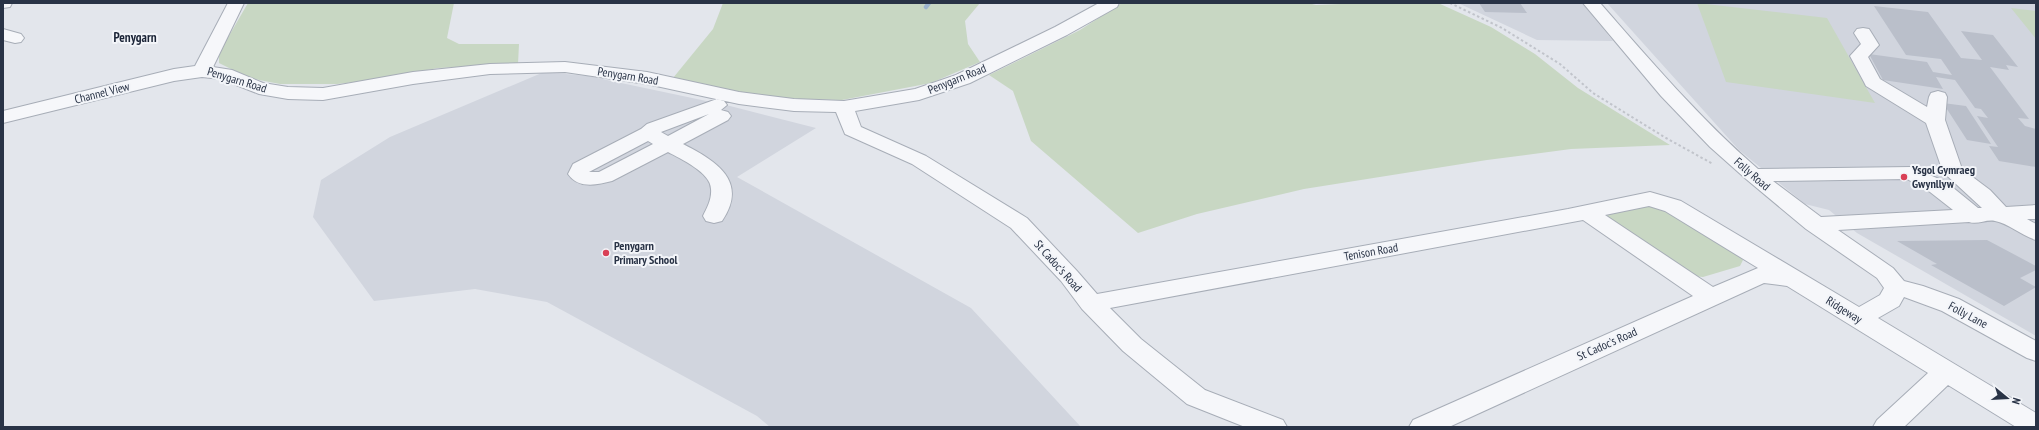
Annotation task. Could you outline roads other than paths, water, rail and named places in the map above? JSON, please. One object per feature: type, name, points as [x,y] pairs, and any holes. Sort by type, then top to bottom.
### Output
[{"type":"street","name":"Penygarn Road","points":[[236,3],[202,71],[225,74],[259,88],[288,93],[323,94],[413,78],[490,69],[565,67],[646,78],[739,98],[794,105],[844,107],[919,94],[963,79],[1061,31],[1111,3]]},
{"type":"street","name":"Folly Road","points":[[1591,3],[1671,95],[1716,142],[1753,175],[1814,224],[1884,273],[1896,287]]},
{"type":"street","points":[[1863,33],[1870,45],[1859,56],[1873,82],[1935,120]]},
{"type":"street","name":"Channel View","points":[[3,117],[174,75],[202,71]]},
{"type":"street","points":[[1938,97],[1935,120],[1953,172],[1982,195],[2001,215],[2036,233]]},
{"type":"street","points":[[721,116],[605,176],[594,179],[582,178],[578,174],[580,168],[648,133],[654,128],[739,98]]},
{"type":"street","name":"St Cadoc's Road","points":[[844,107],[852,130],[918,160],[1019,223],[1069,276],[1091,303],[1132,345],[1196,397],[1273,427]]},
{"type":"street","points":[[648,133],[715,172],[722,186],[720,204],[714,216]]},
{"type":"street","points":[[1753,175],[1911,173],[1938,187],[1975,217]]},
{"type":"street","name":"Tenison Road","points":[[1091,303],[1586,212],[1650,198]]},
{"type":"street","name":"Ridgeway","points":[[1650,198],[1673,206],[2036,426]]},
{"type":"street","points":[[1586,212],[1711,297]]},
{"type":"street","points":[[1814,224],[1975,217],[2036,212]]},
{"type":"street","name":"St Cadoc's Road","points":[[1423,427],[1761,275],[1794,278]]},
{"type":"street","points":[[1858,319],[1890,300],[1896,287]]},
{"type":"street","name":"Folly Lane","points":[[1896,287],[1911,290],[1945,303],[2036,352]]},
{"type":"street","points":[[1887,427],[1946,371]]},
{"type":"waterway","points":[[926,7],[929,3]]},
{"type":"place","name":"Ysgol Gymraeg Gwynllyw","points":[[1904,177]]},
{"type":"place","name":"Penygarn Primary School","points":[[606,253]]},
{"type":"district","name":"Penygarn","points":[[135,37]]}]
